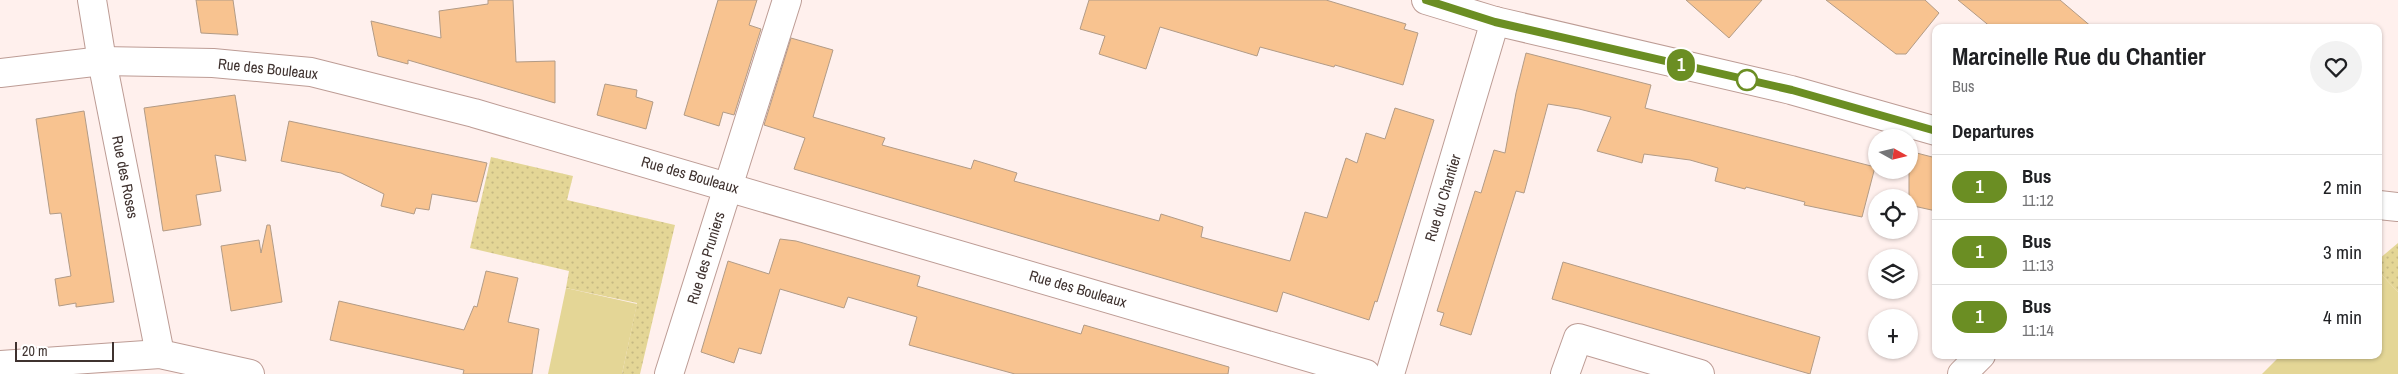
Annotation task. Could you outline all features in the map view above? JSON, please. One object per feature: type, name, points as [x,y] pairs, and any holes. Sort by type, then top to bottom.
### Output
[{"type":"street","name":"Rue des Roses","points":[[92,0],[102,62],[160,354]]},
{"type":"street","name":"Rue des Pruniers","points":[[670,374],[787,0]]},
{"type":"street","points":[[1426,0],[1495,22],[1792,90],[1932,130]]},
{"type":"street","name":"Rue du Chantier","points":[[1390,374],[1495,22]]},
{"type":"street","name":"Rue des Bouleaux","points":[[0,73],[102,62],[214,63],[311,72],[474,113],[1366,374]]},
{"type":"street","points":[[2382,205],[2398,207]]},
{"type":"street","points":[[1565,374],[1578,338],[1700,374]]},
{"type":"street","points":[[0,365],[160,354],[250,374]]},
{"type":"street","points":[[1962,374],[1977,359]]},
{"type":"shaded area","points":[[491,157],[573,176],[567,200],[675,225],[640,374],[622,374],[637,303],[566,288],[569,271],[470,248]]},
{"type":"shaded area","points":[[2398,243],[2398,292],[2382,275],[2382,256]]},
{"type":"shaded area","points":[[2382,275],[2398,292],[2398,374],[2262,374],[2277,359],[2382,359]]},
{"type":"shaded area","points":[[566,288],[637,304],[622,374],[548,374]]},
{"type":"building","points":[[196,0],[233,0],[238,35],[201,33]]},
{"type":"building","points":[[488,0],[513,0],[516,62],[555,61],[555,103],[408,60],[408,64],[378,56],[371,21],[441,38],[439,11],[488,4]]},
{"type":"building","points":[[718,0],[757,0],[749,25],[761,29],[734,115],[723,112],[719,126],[684,115]]},
{"type":"building","points":[[1089,0],[1326,0],[1406,24],[1404,29],[1418,33],[1403,85],[1335,65],[1334,67],[1260,47],[1257,56],[1160,27],[1146,69],[1099,54],[1105,36],[1080,29]]},
{"type":"building","points":[[1686,0],[1762,0],[1729,38]]},
{"type":"building","points":[[1826,0],[1925,0],[1939,13],[1906,54],[1896,54]]},
{"type":"building","points":[[1958,0],[2060,0],[2088,24],[1987,24]]},
{"type":"building","points":[[791,38],[833,50],[813,117],[885,138],[882,145],[971,169],[974,160],[1017,173],[1014,181],[1159,221],[1161,214],[1203,227],[1201,237],[1290,261],[1305,212],[1327,218],[1346,158],[1357,163],[1366,133],[1385,139],[1395,108],[1434,120],[1377,302],[1375,301],[1369,320],[1283,292],[1277,312],[794,169],[805,138],[764,125]]},
{"type":"building","points":[[1526,53],[1651,85],[1645,108],[1868,165],[1868,179],[1872,179],[1862,217],[1804,205],[1805,202],[1715,181],[1718,168],[1690,160],[1644,154],[1642,163],[1597,151],[1611,117],[1548,104],[1524,193],[1516,191],[1471,335],[1440,325],[1444,313],[1437,311],[1475,191],[1481,193],[1494,150],[1505,153],[1516,93]]},
{"type":"building","points":[[605,84],[637,90],[636,97],[653,102],[646,129],[597,115]]},
{"type":"building","points":[[235,95],[246,161],[215,155],[221,191],[196,195],[201,225],[163,231],[144,108]]},
{"type":"building","points":[[84,111],[114,302],[76,307],[76,303],[59,306],[55,279],[71,276],[61,213],[50,214],[36,119]]},
{"type":"building","points":[[289,121],[487,163],[477,202],[432,194],[429,210],[416,208],[414,214],[381,206],[384,194],[341,173],[281,161]]},
{"type":"building","points":[[1918,153],[1932,157],[1932,210],[1918,207],[1918,189],[1909,189],[1909,179],[1918,179]]},
{"type":"building","points":[[267,225],[270,225],[282,302],[231,311],[221,246],[259,240],[261,253]]},
{"type":"building","points":[[780,239],[796,241],[920,276],[917,286],[1081,334],[1084,325],[1229,367],[1228,374],[1015,374],[909,345],[917,317],[848,297],[844,308],[780,289],[761,354],[739,348],[734,363],[701,352],[728,261],[769,274]]},
{"type":"building","points":[[1563,262],[1820,337],[1810,374],[1552,299]]},
{"type":"building","points":[[486,271],[518,278],[508,322],[539,329],[532,374],[463,374],[464,370],[330,340],[339,301],[464,330],[474,306],[477,307]]},
{"type":"bus line","name":"1","points":[[1426,0],[1495,22],[1792,90],[1932,130]]}]
